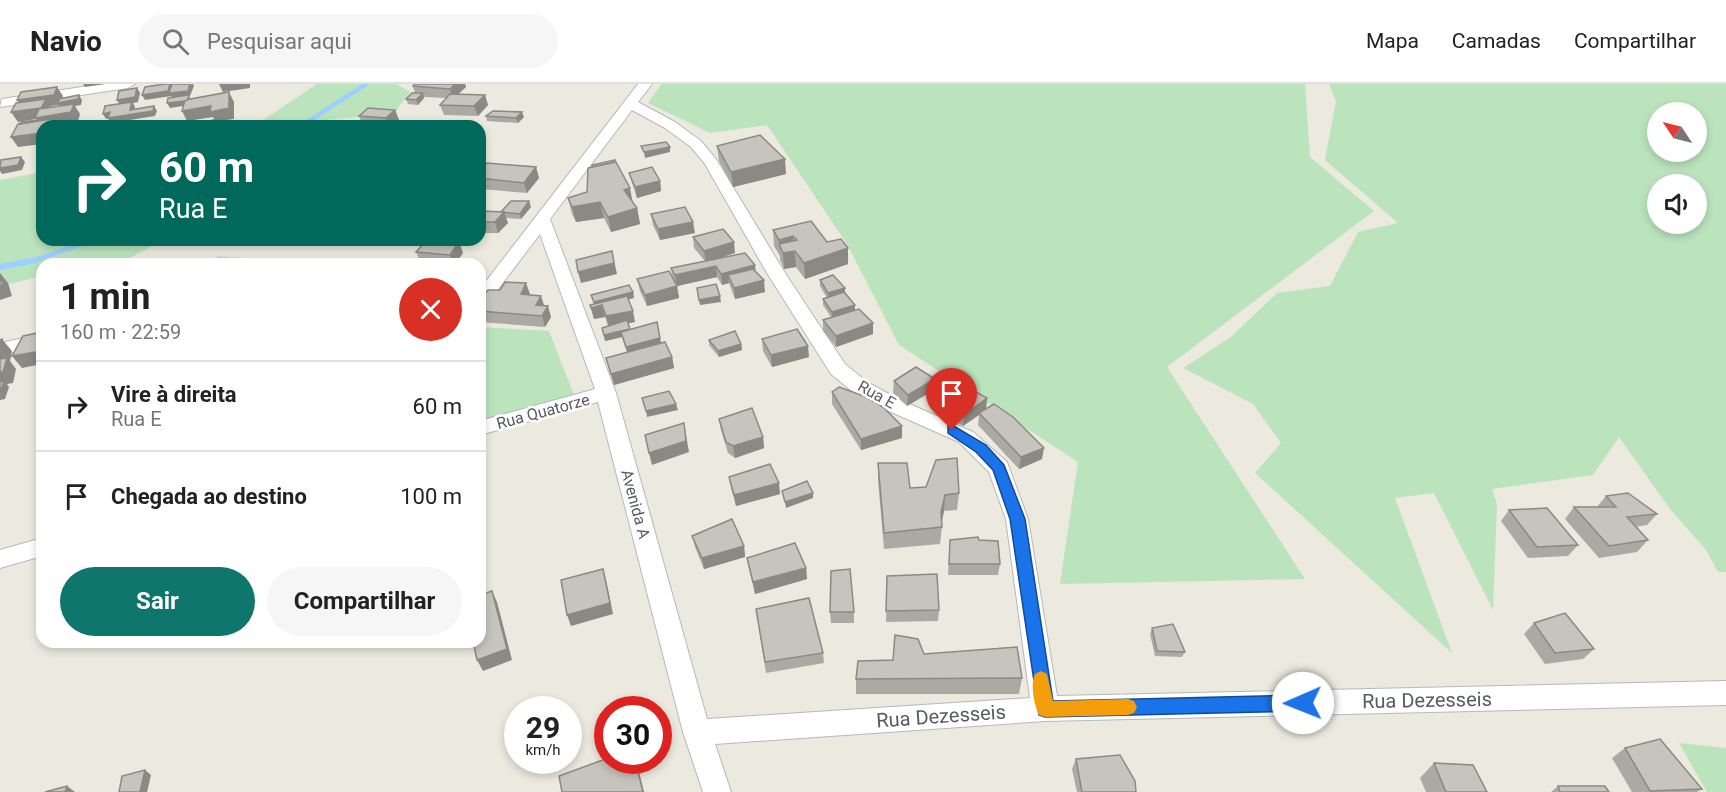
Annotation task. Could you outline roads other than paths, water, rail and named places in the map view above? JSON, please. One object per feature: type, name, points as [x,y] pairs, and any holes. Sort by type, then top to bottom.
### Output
[{"type":"street","points":[[1,105],[11,84]]},
{"type":"street","points":[[1,105],[128,84]]},
{"type":"street","points":[[486,293],[645,84]]},
{"type":"street","name":"Rua E","points":[[630,103],[670,125],[696,144],[711,162],[776,273],[838,369],[860,387],[889,403],[966,437],[999,468],[1017,519],[1045,709]]},
{"type":"street","name":"Avenida A","points":[[543,220],[606,393],[697,732],[717,792]]},
{"type":"street","points":[[0,349],[36,341]]},
{"type":"street","name":"Rua Quatorze","points":[[486,426],[606,393]]},
{"type":"street","points":[[0,559],[36,550]]},
{"type":"street","name":"Rua Dezesseis","points":[[697,732],[1045,709],[1726,693]]},
{"type":"waterway","points":[[310,120],[366,84]]},
{"type":"waterway","points":[[41,258],[76,246]]},
{"type":"waterway","points":[[0,267],[33,261]]},
{"type":"waterway","points":[[29,262],[33,261]]}]
